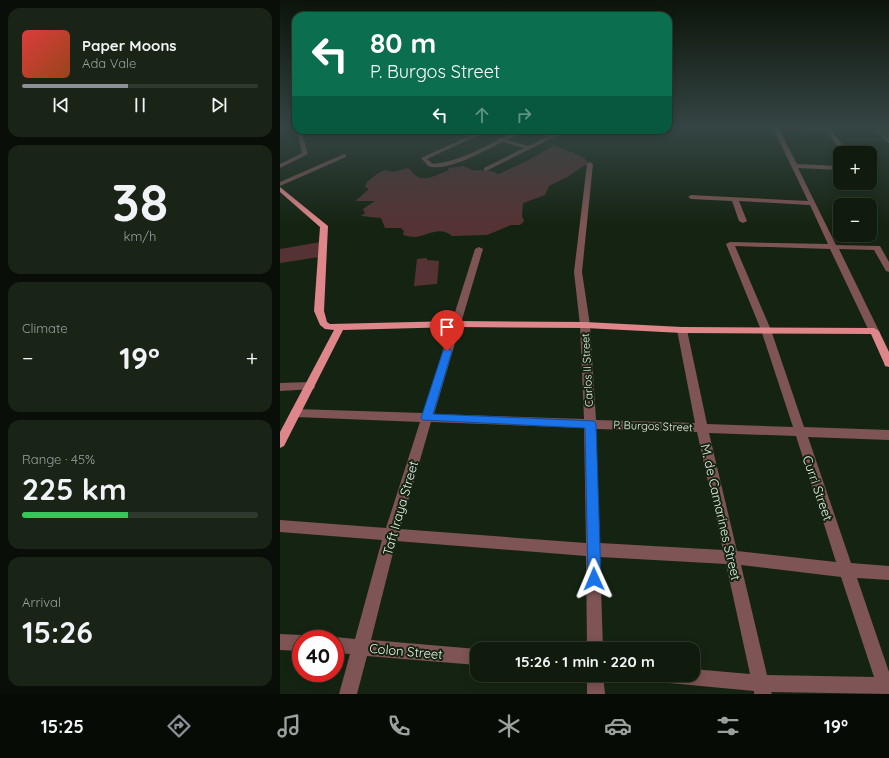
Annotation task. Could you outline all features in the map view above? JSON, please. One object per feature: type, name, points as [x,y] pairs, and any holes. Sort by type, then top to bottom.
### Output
[{"type":"main road","points":[[280,189],[324,226],[319,311],[326,326],[340,327],[456,324],[585,325],[682,330],[874,331],[889,363]]},
{"type":"main road","points":[[280,443],[340,327]]},
{"type":"street","points":[[280,166],[296,158]]},
{"type":"street","points":[[280,184],[339,158]]},
{"type":"street","points":[[424,158],[429,165],[432,166],[460,158]]},
{"type":"street","points":[[486,169],[508,158]]},
{"type":"street","points":[[790,158],[874,331]]},
{"type":"street","name":"Carlos II Street","points":[[590,164],[578,272],[585,325],[590,424],[595,642]]},
{"type":"street","points":[[794,166],[833,168]]},
{"type":"street","points":[[691,197],[813,203]]},
{"type":"street","points":[[735,199],[743,221]]},
{"type":"street","name":"Curri Street","points":[[834,246],[730,244],[766,330],[887,689]]},
{"type":"street","points":[[834,246],[877,248],[889,270]]},
{"type":"street","name":"Taft Iraya Street","points":[[348,694],[391,535],[479,249]]},
{"type":"street","name":"M. de Camarines Street","points":[[682,330],[702,428],[761,688]]},
{"type":"street","points":[[280,387],[310,386]]},
{"type":"street","name":"P. Burgos Street","points":[[296,413],[889,435]]},
{"type":"street","points":[[280,526],[594,550],[731,556],[846,570],[889,573]]},
{"type":"street","points":[[280,642],[292,643]]},
{"type":"street","name":"Colon Street","points":[[344,645],[470,656]]},
{"type":"street","points":[[700,679],[761,688],[887,689]]},
{"type":"street","points":[[596,682],[596,694]]},
{"type":"shaded area","points":[[532,158],[584,158],[591,165],[585,165],[567,177],[549,186],[545,195],[523,203],[522,216],[524,221],[520,225],[511,225],[487,235],[452,236],[448,233],[439,231],[416,237],[403,235],[404,231],[401,228],[385,228],[381,218],[361,216],[365,213],[363,209],[375,201],[355,201],[369,189],[365,187],[367,182],[378,173],[385,170],[393,172],[408,168],[418,177],[425,178],[433,177],[447,171],[449,168],[464,166],[472,170],[492,171],[498,174]]},
{"type":"shaded area","points":[[321,242],[319,257],[280,263],[280,249]]},
{"type":"shaded area","points":[[427,258],[427,260],[439,261],[437,284],[414,286],[417,259]]},
{"type":"route","points":[[447,351],[426,418],[590,424],[594,579]]}]
